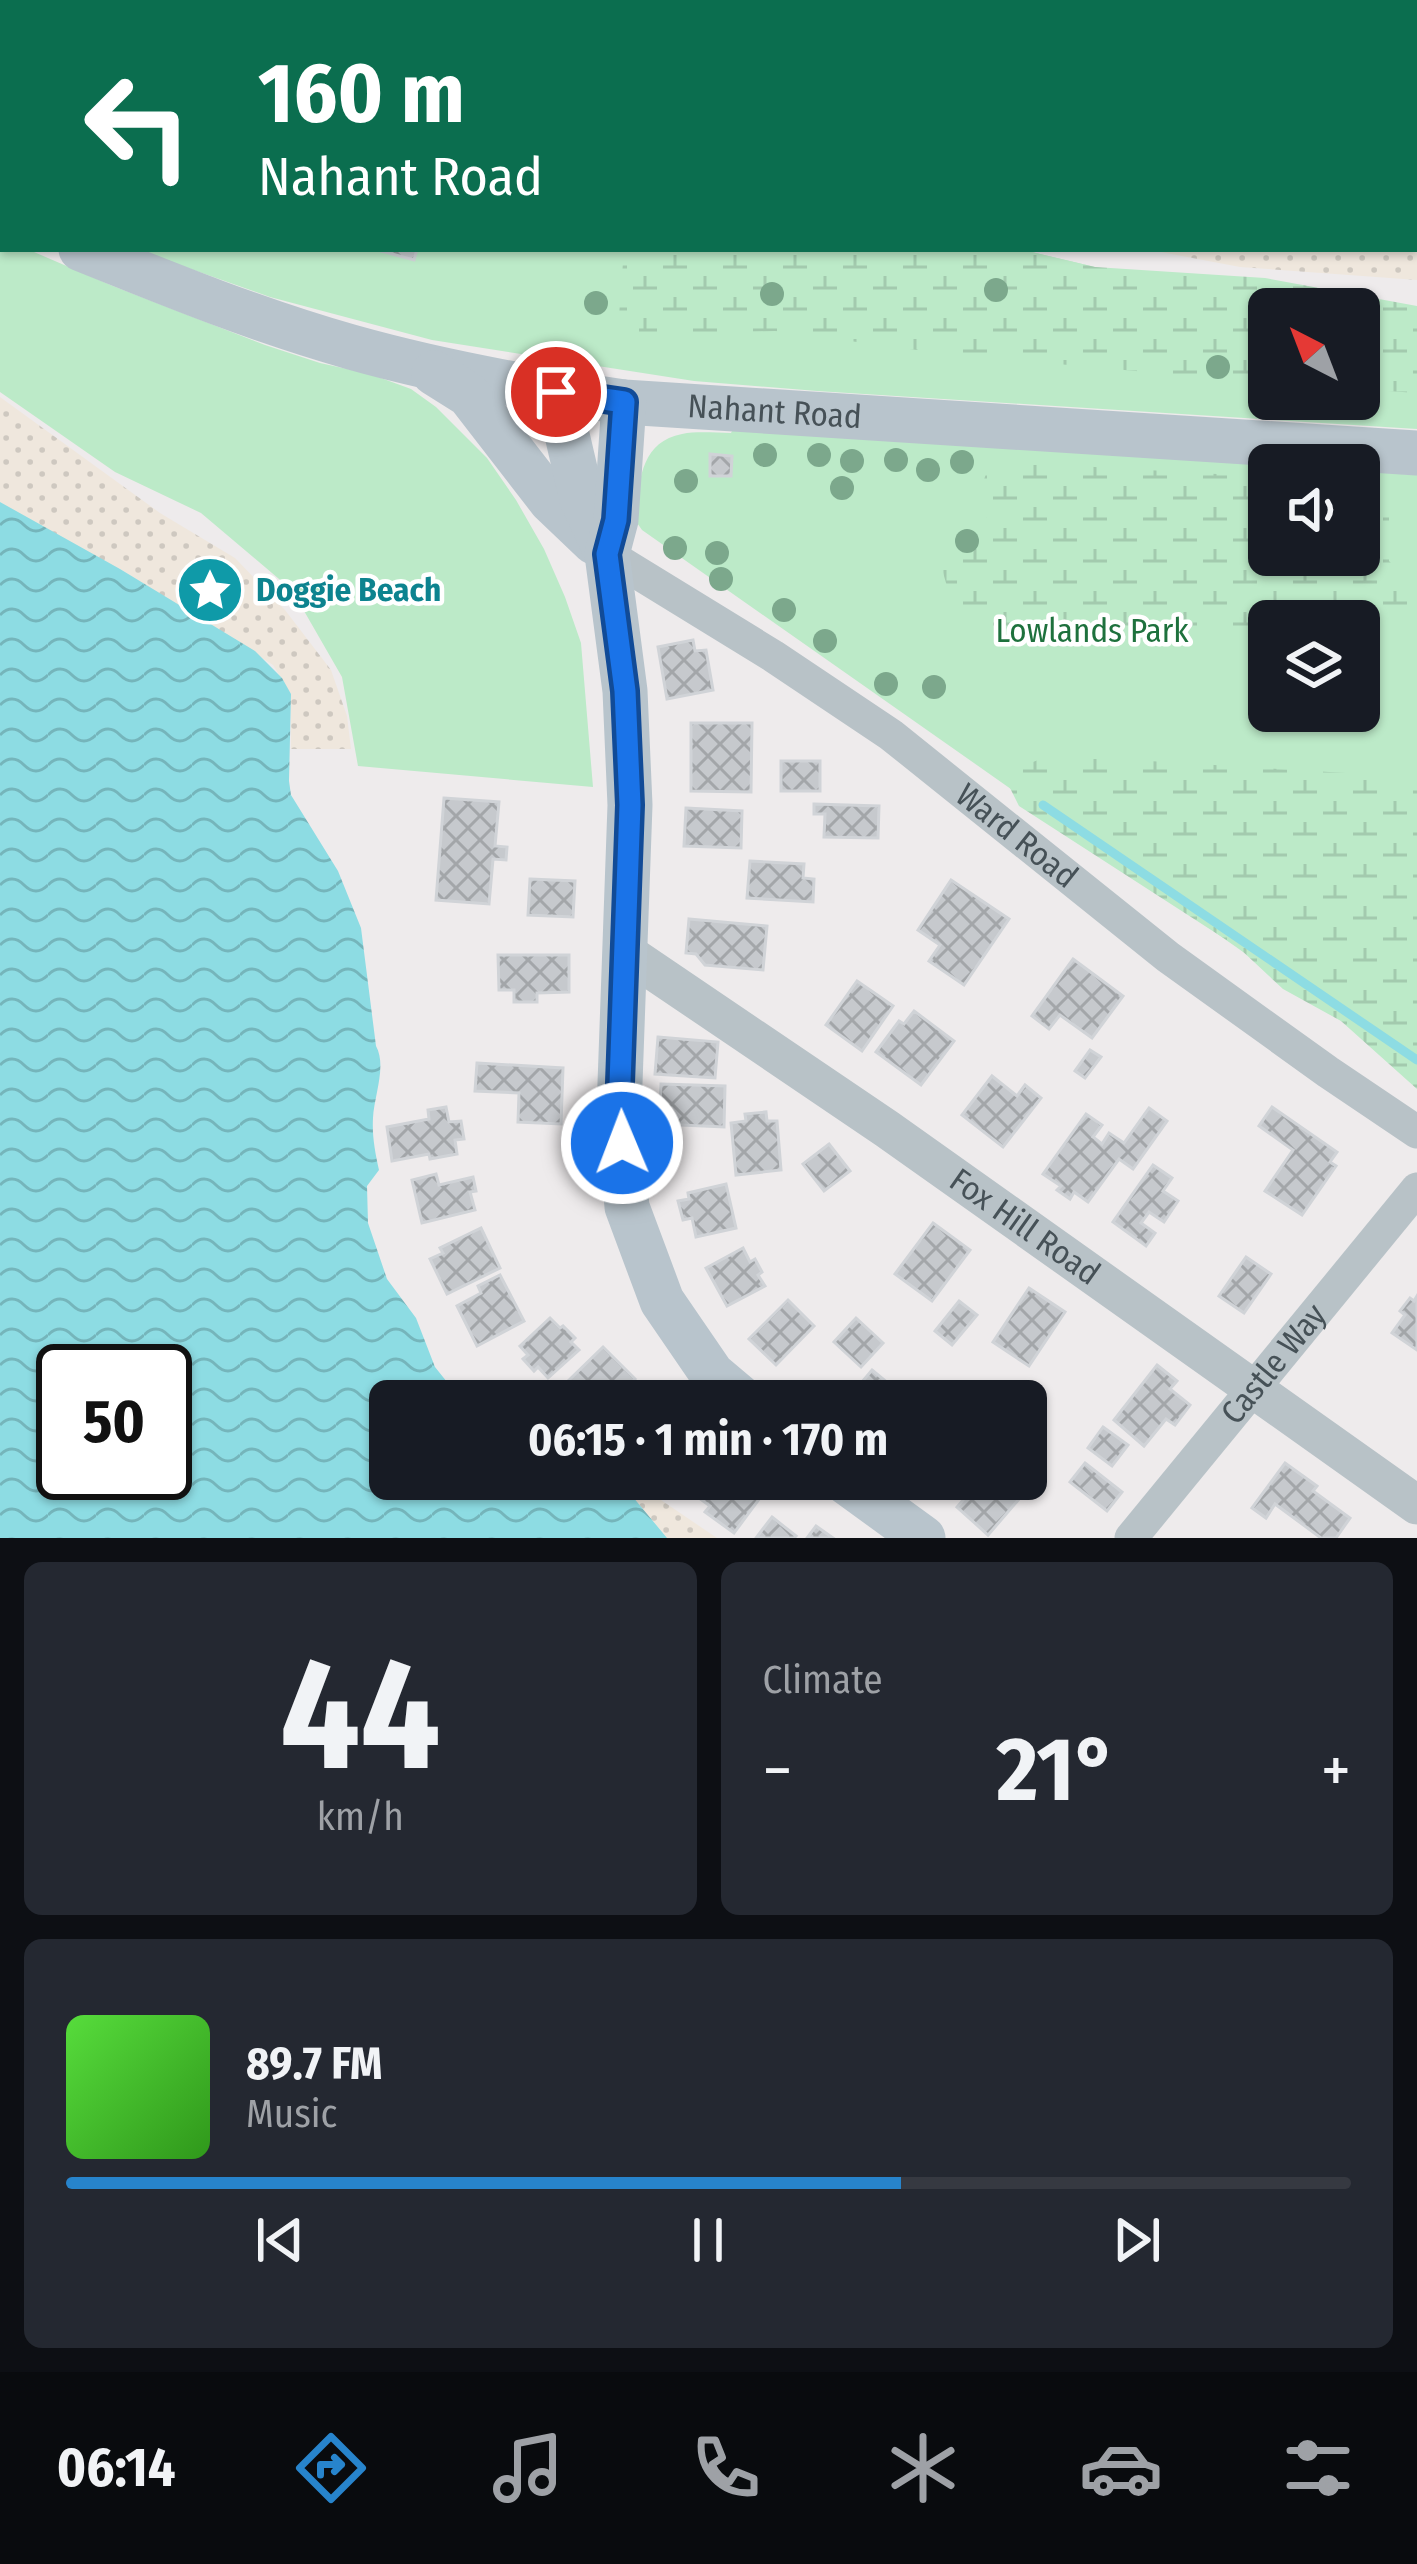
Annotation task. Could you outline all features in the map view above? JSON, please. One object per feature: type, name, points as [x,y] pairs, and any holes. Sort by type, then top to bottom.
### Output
[{"type":"main road","name":"Nahant Road","points":[[88,252],[221,305],[352,347],[556,392],[624,402],[1417,453]]},
{"type":"main road","points":[[417,362],[469,394],[551,501],[607,554]]},
{"type":"main road","points":[[556,392],[582,499],[607,554],[625,691],[630,805],[619,1111],[627,1207],[662,1300],[719,1380]]},
{"type":"main road","points":[[607,554],[616,520],[624,402]]},
{"type":"main road","points":[[871,1500],[923,1538]]},
{"type":"street","name":"Ward Road","points":[[607,554],[891,735],[1168,957],[1417,1132]]},
{"type":"street","name":"Fox Hill Road","points":[[627,953],[887,1130],[1417,1505]]},
{"type":"street","name":"Castle Way","points":[[1130,1538],[1417,1189]]},
{"type":"green space","points":[[0,252],[34,252],[265,345],[411,389],[487,458],[544,549],[581,643],[593,787],[358,766],[342,677],[292,590],[201,513],[115,472],[0,392]]},
{"type":"green space","points":[[142,252],[1032,252],[1095,267],[1252,288],[1248,288],[1248,418],[694,381],[432,340],[270,297]]},
{"type":"green space","points":[[624,252],[1032,252],[1095,267],[1265,278],[1319,288],[1248,288],[1248,381],[947,354],[939,338],[927,340],[917,350],[775,331],[639,335],[639,321],[619,316]]},
{"type":"green space","points":[[1380,299],[1417,306],[1417,393],[1380,390]]},
{"type":"green space","points":[[1380,305],[1417,310],[1417,429],[1275,420],[1380,420]]},
{"type":"green space","name":"Lowlands Park","points":[[733,429],[1248,464],[1248,576],[1380,576],[1380,472],[1417,475],[1417,1074],[642,530],[635,520],[649,455],[668,439],[700,432],[731,433]]},
{"type":"green space","points":[[990,461],[1248,476],[1248,576],[1380,576],[1380,487],[1389,489],[1389,561],[1410,583],[1414,609],[1392,620],[1380,620],[1380,600],[1248,600],[1248,628],[1001,638],[953,607],[942,569],[958,542],[976,543],[989,536],[983,483]]},
{"type":"green space","points":[[1050,755],[1346,773],[1417,785],[1417,1089],[1341,1021],[1283,989],[1239,948],[1019,806],[1007,782],[1021,767]]},
{"type":"sand","points":[[1161,252],[1417,252],[1417,280],[1240,267]]},
{"type":"sand","name":"Doggie Beach","points":[[0,397],[160,513],[235,558],[285,610],[331,670],[347,716],[351,749],[291,749],[291,694],[273,665],[120,569],[64,543],[0,502]]},
{"type":"sand","points":[[635,1500],[661,1500],[717,1538],[667,1538]]},
{"type":"water","points":[[0,502],[255,651],[291,694],[291,795],[338,871],[361,928],[380,1063],[373,1125],[379,1170],[367,1186],[368,1223],[387,1279],[416,1318],[435,1367],[445,1380],[369,1380],[369,1500],[635,1500],[667,1538],[0,1538]]},
{"type":"building","points":[[385,252],[416,252],[414,260]]},
{"type":"building","points":[[710,454],[732,456],[731,476],[710,476]]},
{"type":"building","points":[[693,640],[695,651],[706,650],[713,690],[667,699],[658,647]]},
{"type":"building","points":[[691,723],[752,723],[751,792],[691,791]]},
{"type":"building","points":[[781,761],[820,761],[820,791],[781,791]]},
{"type":"building","points":[[444,798],[499,802],[495,846],[507,847],[506,860],[493,859],[489,904],[436,900]]},
{"type":"building","points":[[814,804],[879,806],[878,838],[824,837],[825,814],[814,814]]},
{"type":"building","points":[[686,808],[742,811],[741,848],[684,846]]},
{"type":"building","points":[[750,861],[804,864],[803,878],[814,879],[813,902],[747,898]]},
{"type":"building","points":[[530,879],[575,881],[573,917],[528,915]]},
{"type":"building","points":[[951,880],[1009,919],[964,985],[929,961],[940,945],[918,930]]},
{"type":"building","points":[[689,919],[767,926],[763,970],[705,965],[696,954],[686,953]]},
{"type":"building","points":[[498,955],[569,955],[569,992],[537,993],[537,1002],[514,1002],[514,990],[499,990]]},
{"type":"building","points":[[1073,959],[1123,996],[1092,1038],[1060,1015],[1049,1029],[1032,1016]]},
{"type":"building","points":[[857,981],[893,1006],[862,1051],[826,1025]]},
{"type":"building","points":[[914,1011],[954,1041],[921,1085],[876,1052],[899,1021],[904,1024]]},
{"type":"building","points":[[658,1037],[718,1042],[715,1078],[655,1074]]},
{"type":"building","points":[[1090,1050],[1101,1057],[1085,1078],[1075,1071]]},
{"type":"building","points":[[477,1063],[563,1068],[561,1124],[518,1122],[519,1093],[475,1091]]},
{"type":"building","points":[[992,1076],[1017,1096],[1025,1085],[1041,1098],[1003,1147],[962,1115]]},
{"type":"building","points":[[661,1084],[725,1086],[724,1127],[659,1124]]},
{"type":"building","points":[[446,1107],[449,1122],[461,1121],[464,1139],[455,1140],[457,1154],[392,1161],[387,1127],[429,1119],[428,1110]]},
{"type":"building","points":[[1272,1107],[1337,1152],[1330,1162],[1336,1166],[1302,1215],[1265,1191],[1293,1150],[1259,1126]]},
{"type":"building","points":[[1149,1108],[1167,1121],[1133,1169],[1119,1159],[1088,1202],[1074,1192],[1070,1199],[1043,1174],[1086,1114],[1102,1125],[1093,1137],[1102,1144],[1109,1133],[1124,1143]]},
{"type":"building","points":[[766,1112],[767,1121],[777,1121],[781,1170],[736,1175],[731,1123],[746,1121],[745,1114]]},
{"type":"building","points":[[829,1144],[850,1171],[824,1191],[803,1164]]},
{"type":"building","points":[[1153,1165],[1172,1178],[1163,1191],[1178,1201],[1164,1222],[1149,1212],[1141,1223],[1155,1233],[1146,1246],[1113,1222]]},
{"type":"building","points":[[436,1174],[439,1185],[473,1177],[476,1191],[470,1192],[475,1210],[422,1223],[412,1180]]},
{"type":"building","points":[[726,1184],[736,1228],[696,1237],[692,1218],[683,1220],[678,1201],[689,1199],[688,1193]]},
{"type":"building","points":[[933,1223],[970,1250],[932,1301],[895,1274]]},
{"type":"building","points":[[481,1228],[500,1268],[447,1294],[430,1259],[443,1253],[440,1248]]},
{"type":"building","points":[[743,1248],[750,1262],[755,1259],[765,1286],[727,1306],[706,1268]]},
{"type":"building","points":[[1246,1257],[1271,1274],[1244,1313],[1219,1296]]},
{"type":"building","points":[[500,1275],[524,1321],[477,1346],[457,1306],[481,1293],[478,1286]]},
{"type":"building","points":[[1029,1288],[1065,1312],[1029,1366],[993,1342]]},
{"type":"building","points":[[1417,1296],[1417,1350],[1392,1333],[1405,1315],[1400,1311]]},
{"type":"building","points":[[788,1300],[814,1326],[776,1365],[749,1339]]},
{"type":"building","points":[[959,1301],[977,1315],[952,1345],[935,1331]]},
{"type":"building","points":[[550,1318],[575,1338],[571,1342],[579,1350],[548,1378],[523,1359],[528,1355],[520,1346]]},
{"type":"building","points":[[856,1318],[883,1343],[861,1367],[834,1342]]},
{"type":"building","points":[[603,1347],[635,1379],[634,1380],[569,1380]]},
{"type":"building","points":[[1157,1365],[1177,1381],[1170,1389],[1190,1405],[1175,1425],[1166,1419],[1144,1446],[1114,1420]]},
{"type":"building","points":[[872,1370],[884,1380],[864,1380]]},
{"type":"building","points":[[1103,1427],[1128,1445],[1112,1466],[1088,1448]]},
{"type":"building","points":[[1085,1463],[1122,1492],[1107,1511],[1070,1482]]},
{"type":"building","points":[[1285,1463],[1350,1518],[1336,1538],[1321,1538],[1275,1504],[1266,1518],[1252,1508]]},
{"type":"building","points":[[702,1500],[758,1500],[734,1533],[705,1512],[710,1506]]},
{"type":"building","points":[[963,1500],[1018,1500],[988,1535],[957,1507]]},
{"type":"building","points":[[772,1517],[796,1536],[756,1538]]},
{"type":"building","points":[[816,1526],[833,1538],[807,1538]]},
{"type":"waterway","points":[[1043,805],[1417,1060]]},
{"type":"place","name":"Doggie Beach","points":[[210,590]]},
{"type":"route","points":[[556,392],[624,402],[616,520],[607,554],[625,691],[630,805],[619,1111],[622,1143]]}]
